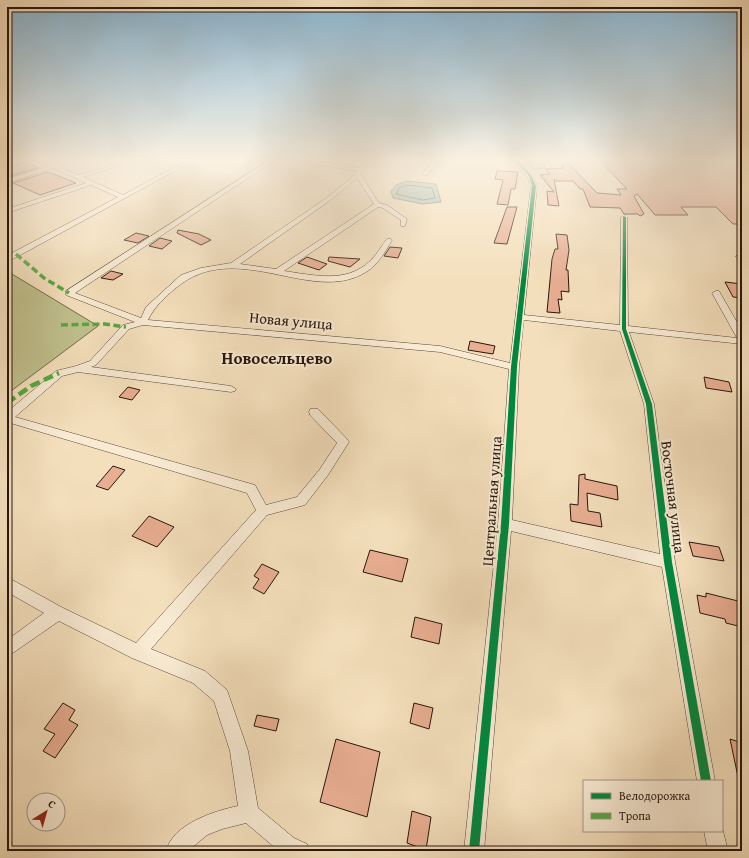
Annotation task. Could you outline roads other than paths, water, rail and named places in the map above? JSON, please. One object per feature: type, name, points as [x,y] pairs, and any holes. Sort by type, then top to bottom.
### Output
[{"type":"street","points":[[7,211],[39,200]]},
{"type":"street","points":[[9,256],[117,200]]},
{"type":"street","name":"Новая улица","points":[[212,200],[69,293],[143,322],[440,349],[514,367]]},
{"type":"street","points":[[233,266],[327,200]]},
{"type":"street","points":[[375,200],[377,204],[385,206],[404,219],[402,225]]},
{"type":"street","name":"Центральная улица","points":[[474,851],[505,524],[514,367],[532,200]]},
{"type":"street","points":[[277,272],[377,204]]},
{"type":"street","name":"Восточная улица","points":[[624,217],[624,329],[649,404],[668,562],[706,780]]},
{"type":"street","points":[[263,511],[251,489],[7,418],[59,373],[78,369],[92,363],[126,328],[143,322],[149,309],[184,277],[201,270],[233,266],[333,280],[351,277],[373,263],[389,240]]},
{"type":"street","points":[[742,255],[740,257],[742,260]]},
{"type":"street","points":[[716,293],[742,340]]},
{"type":"street","points":[[519,317],[742,340]]},
{"type":"street","points":[[78,369],[231,389]]},
{"type":"street","points":[[138,652],[263,511],[301,501],[324,472],[343,442],[314,412]]},
{"type":"street","points":[[505,524],[668,562]]},
{"type":"street","points":[[7,584],[58,613],[138,652],[199,677],[221,696],[239,750],[249,813],[287,845],[300,851]]},
{"type":"street","points":[[7,649],[58,613]]},
{"type":"street","points":[[176,851],[177,847],[200,828],[221,819],[249,813]]},
{"type":"street","points":[[714,832],[718,851]]},
{"type":"water","points":[[403,200],[440,200],[441,202],[423,204]]},
{"type":"district","name":"Новосельцево","points":[[277,358]]}]
